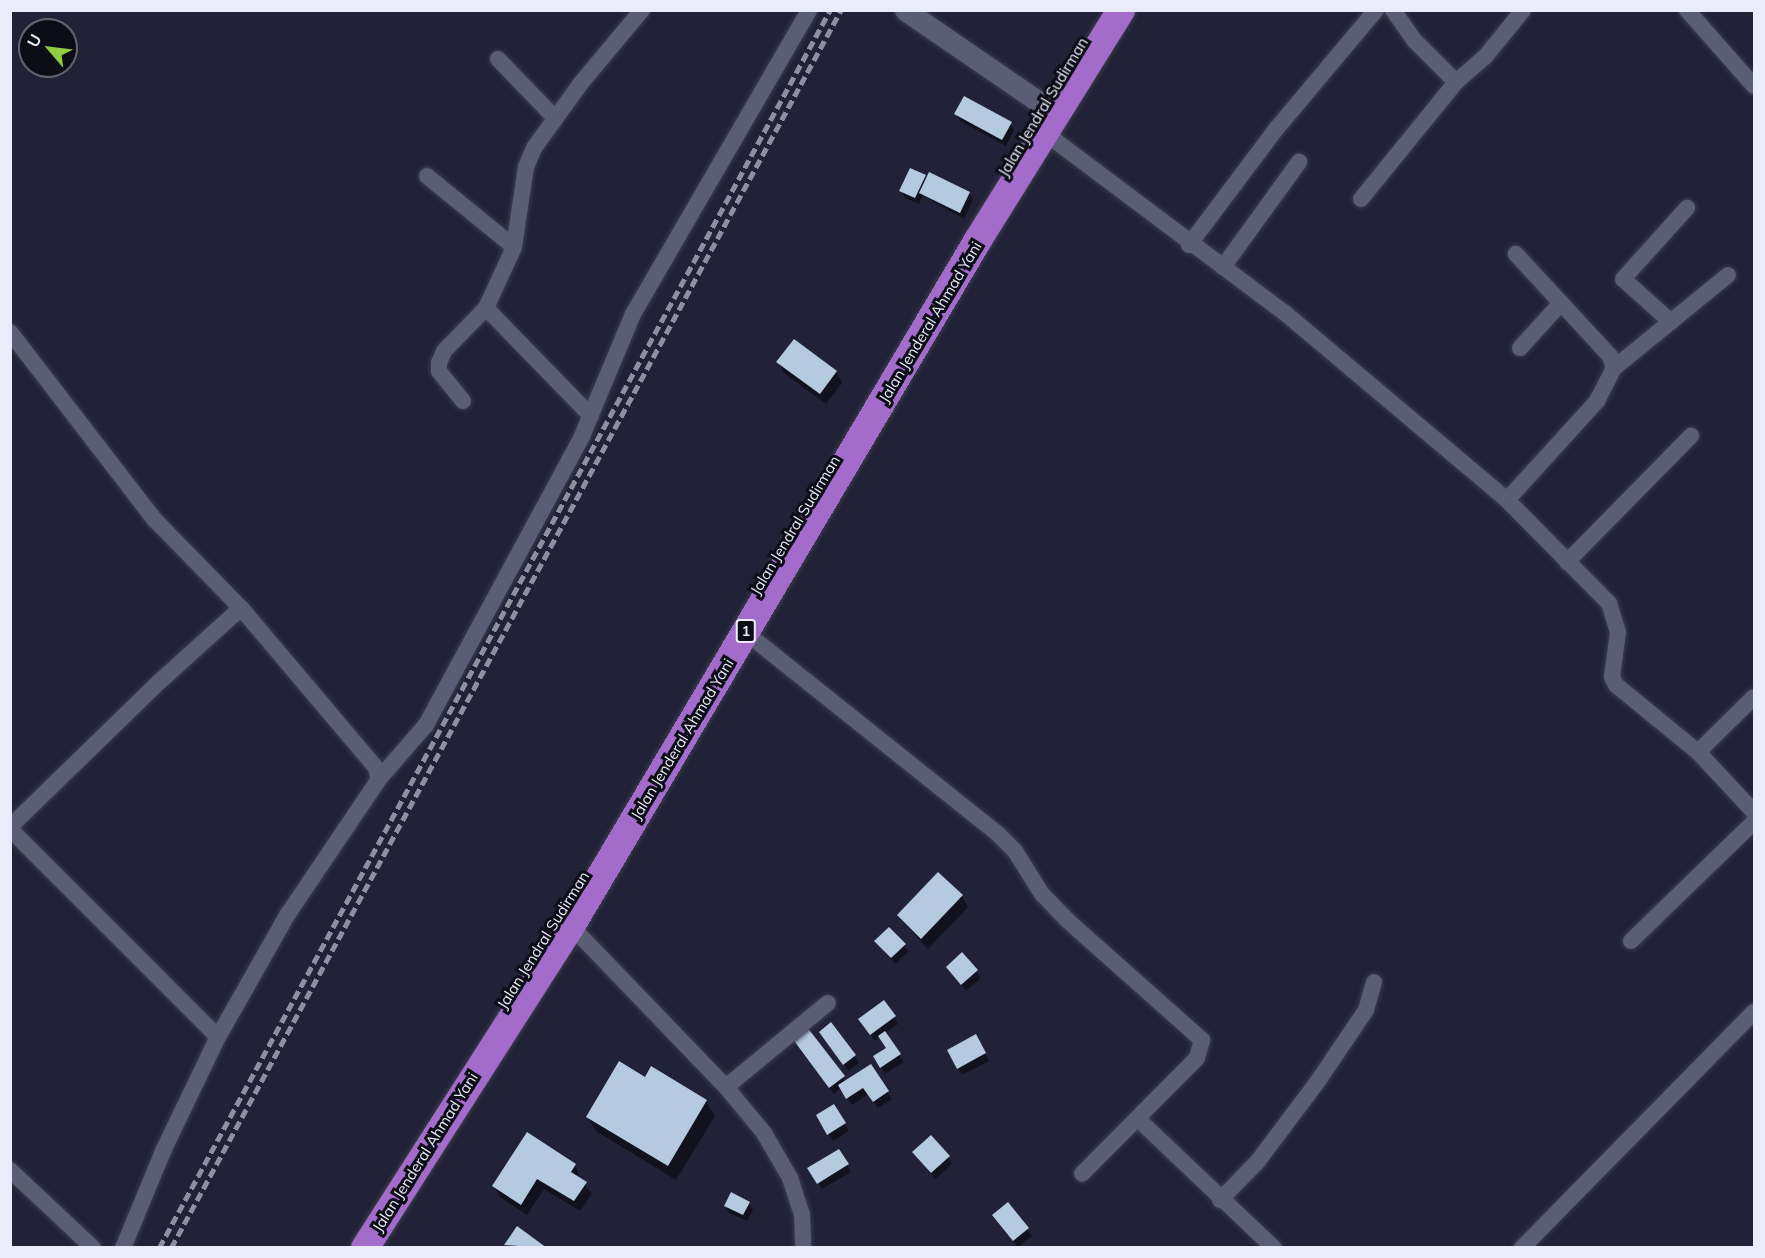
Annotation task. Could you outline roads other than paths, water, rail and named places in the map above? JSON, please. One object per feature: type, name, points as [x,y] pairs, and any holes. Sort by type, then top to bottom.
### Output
[{"type":"highway","name":"Jalan Jendral Sudirman","points":[[347,1248],[584,876],[1100,10]]},
{"type":"highway","name":"Jalan Jenderal Ahmad Yani","points":[[365,1248],[571,926],[745,632],[1121,10]]},
{"type":"street","points":[[463,401],[439,371],[439,363],[444,351],[486,308],[514,247],[526,167],[555,118],[642,10]]},
{"type":"street","points":[[123,1248],[164,1149],[218,1037],[288,914],[379,779],[426,724],[591,416],[633,314],[809,10]]},
{"type":"street","points":[[904,10],[1042,104]]},
{"type":"street","points":[[1189,245],[1277,128],[1376,10]]},
{"type":"street","points":[[1393,10],[1415,41],[1456,82]]},
{"type":"street","points":[[1360,199],[1456,82],[1485,57],[1523,10]]},
{"type":"street","points":[[1687,10],[1755,86]]},
{"type":"street","points":[[498,59],[555,118]]},
{"type":"street","points":[[1045,133],[1125,191],[1189,245],[1285,313],[1507,500],[1615,614],[1618,632],[1612,677],[1616,685],[1698,752],[1755,812]]},
{"type":"street","points":[[1223,267],[1299,162]]},
{"type":"street","points":[[428,176],[514,247]]},
{"type":"street","points":[[1671,322],[1623,279],[1687,208]]},
{"type":"street","points":[[1516,254],[1610,356],[1614,368]]},
{"type":"street","points":[[1507,500],[1598,401],[1614,368],[1728,275]]},
{"type":"street","points":[[1520,348],[1561,303]]},
{"type":"street","points":[[486,308],[591,416]]},
{"type":"street","points":[[10,332],[155,520],[241,608],[376,768],[379,779]]},
{"type":"street","points":[[1567,562],[1691,436]]},
{"type":"street","points":[[218,1037],[10,828],[159,682],[241,608]]},
{"type":"street","points":[[745,632],[999,835],[1015,851],[1042,894],[1066,920],[1202,1040],[1197,1058],[1139,1120],[1082,1174]]},
{"type":"street","points":[[1698,752],[1755,698]]},
{"type":"street","points":[[1631,941],[1755,822]]},
{"type":"street","points":[[571,926],[726,1087],[764,1133],[790,1178],[802,1214],[803,1248]]},
{"type":"street","points":[[1220,1200],[1258,1161],[1318,1081],[1366,1010],[1374,982]]},
{"type":"street","points":[[726,1087],[828,1003]]},
{"type":"street","points":[[1522,1248],[1755,1012]]},
{"type":"street","points":[[1139,1120],[1220,1200],[1274,1248]]},
{"type":"street","points":[[10,1170],[93,1248]]},
{"type":"railway","points":[[159,1248],[830,10]]},
{"type":"railway","points":[[171,1248],[841,10]]}]
